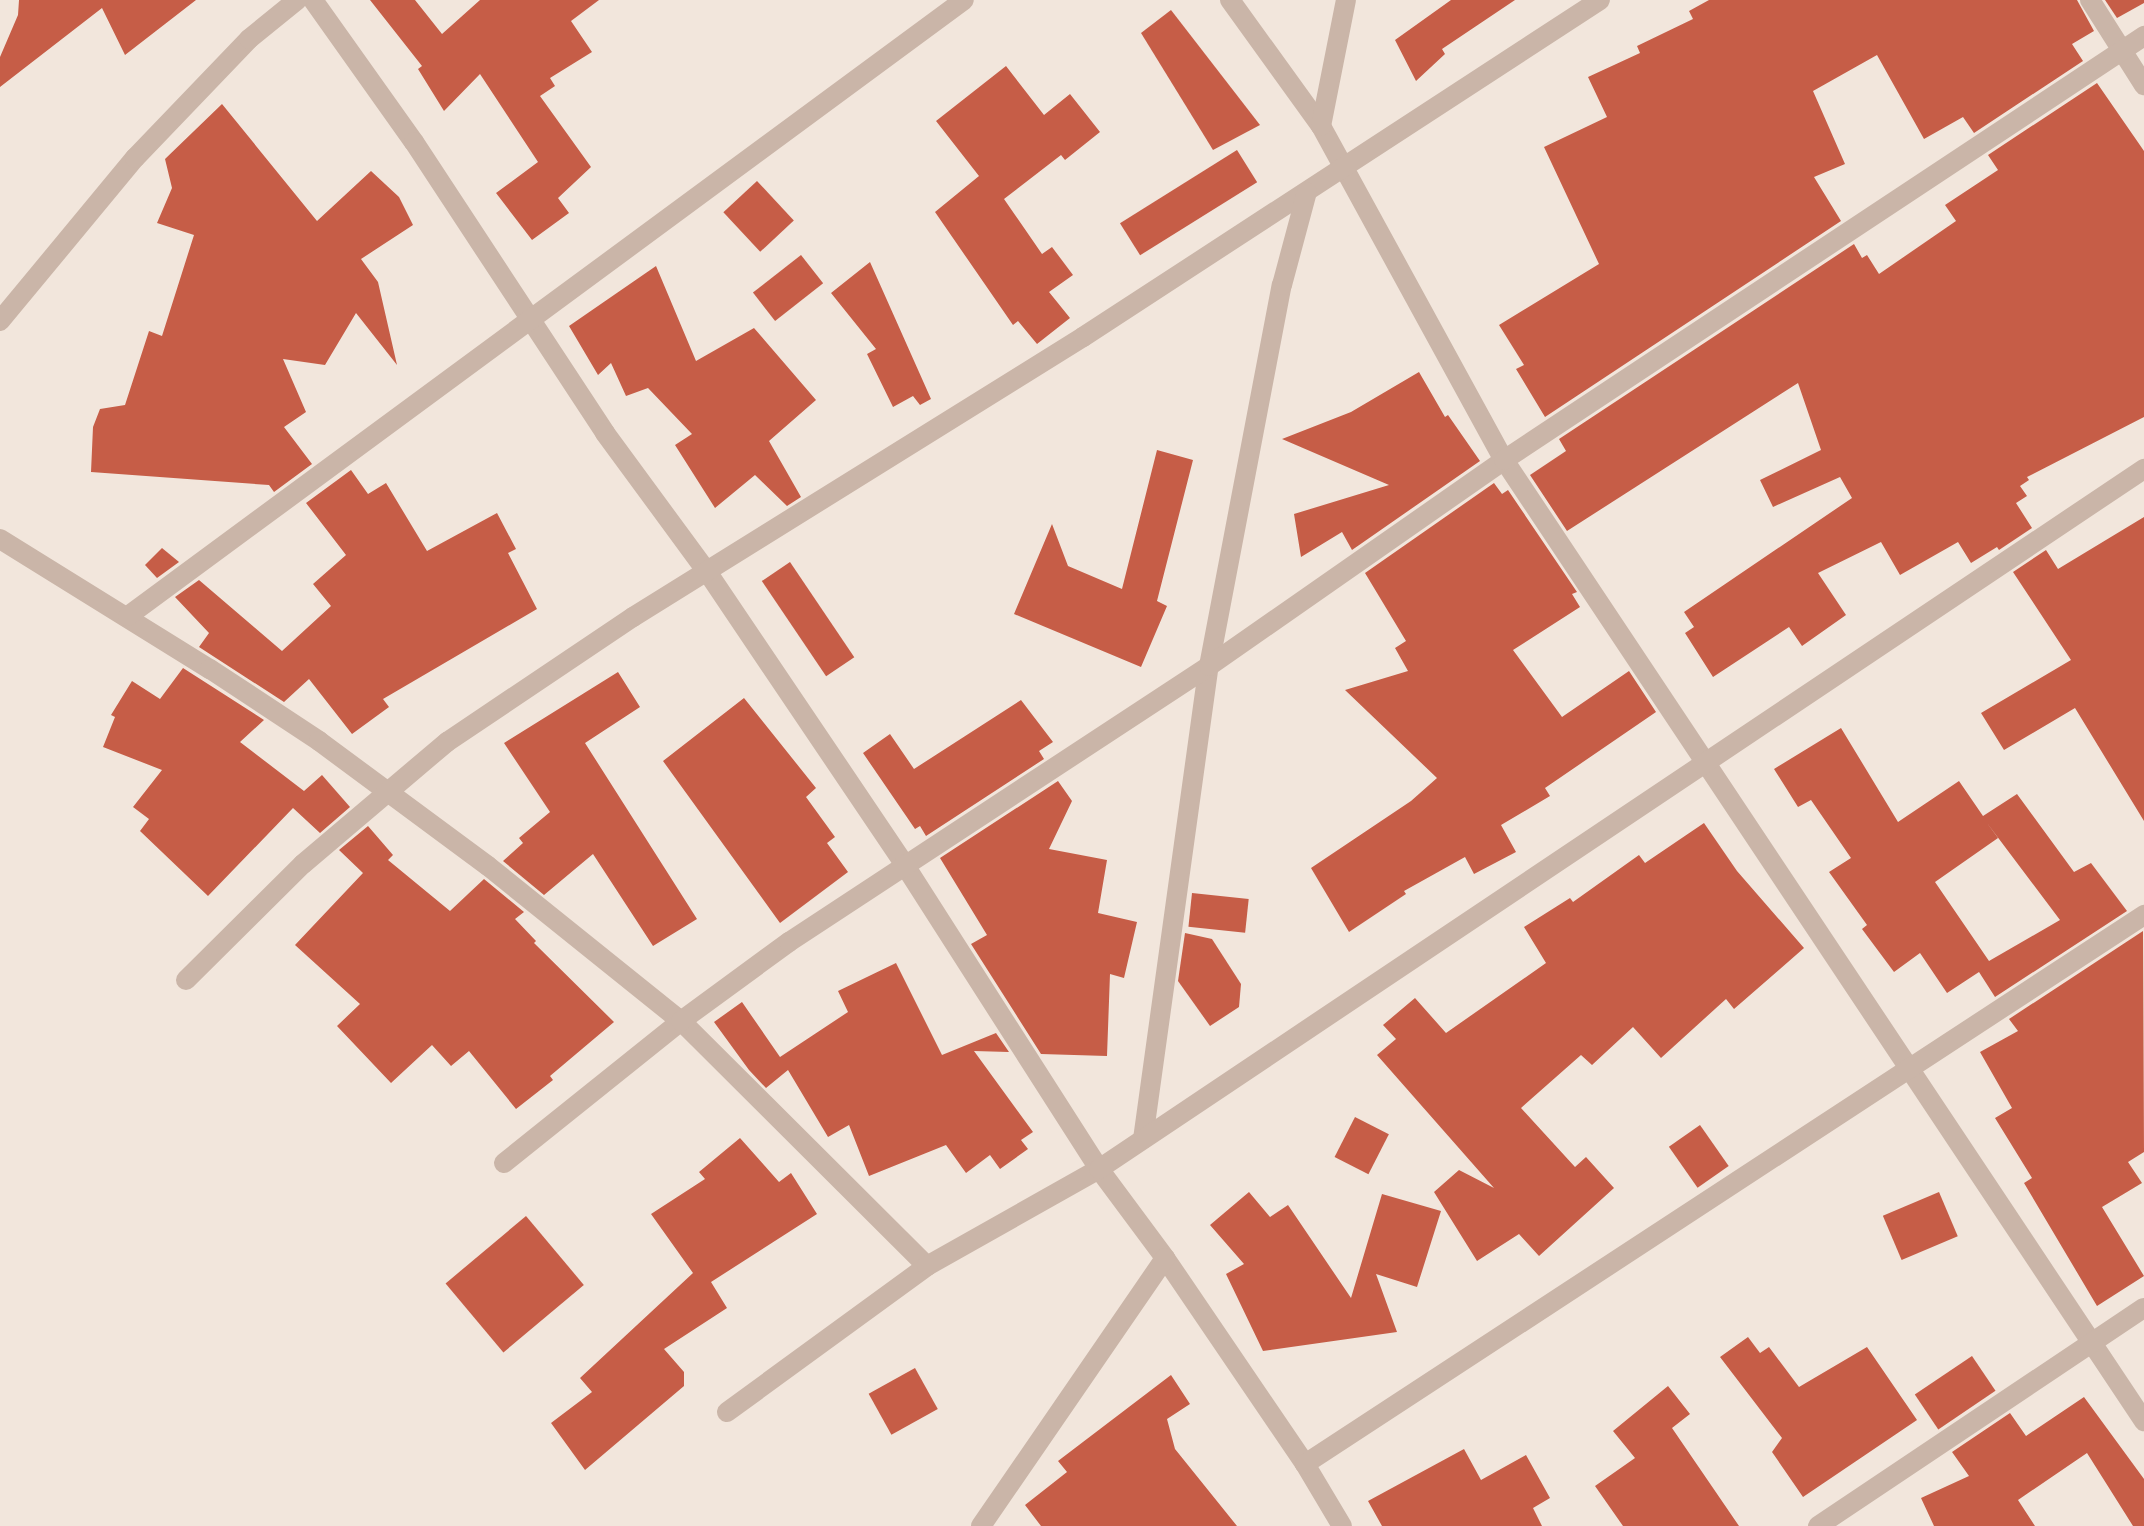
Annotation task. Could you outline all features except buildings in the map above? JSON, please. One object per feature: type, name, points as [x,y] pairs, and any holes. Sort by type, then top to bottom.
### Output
[{"type":"street","points":[[0,321],[135,158],[249,39],[297,0]]},
{"type":"street","points":[[313,0],[414,142],[605,433],[708,573],[904,864],[1099,1169],[1165,1258],[1305,1464],[1342,1526]]},
{"type":"street","points":[[128,616],[530,323],[964,0]]},
{"type":"street","points":[[1230,0],[1321,126],[1504,460],[2144,1421]]},
{"type":"street","points":[[1321,126],[1346,0]]},
{"type":"street","points":[[186,980],[303,864],[386,791],[447,742],[548,672],[1307,192],[1341,166],[1600,0]]},
{"type":"street","points":[[2090,0],[2144,85]]},
{"type":"street","points":[[504,1163],[681,1021],[904,864],[1209,666],[1504,460],[2144,36]]},
{"type":"street","points":[[1143,1139],[1209,666],[1282,285],[1307,192]]},
{"type":"street","points":[[727,1412],[927,1266],[1099,1169],[1704,760],[2144,469]]},
{"type":"street","points":[[0,539],[128,616],[319,741],[488,866],[681,1021],[927,1266]]},
{"type":"street","points":[[1305,1464],[2144,915]]},
{"type":"street","points":[[981,1526],[1165,1258]]},
{"type":"street","points":[[1818,1526],[2144,1308]]}]
